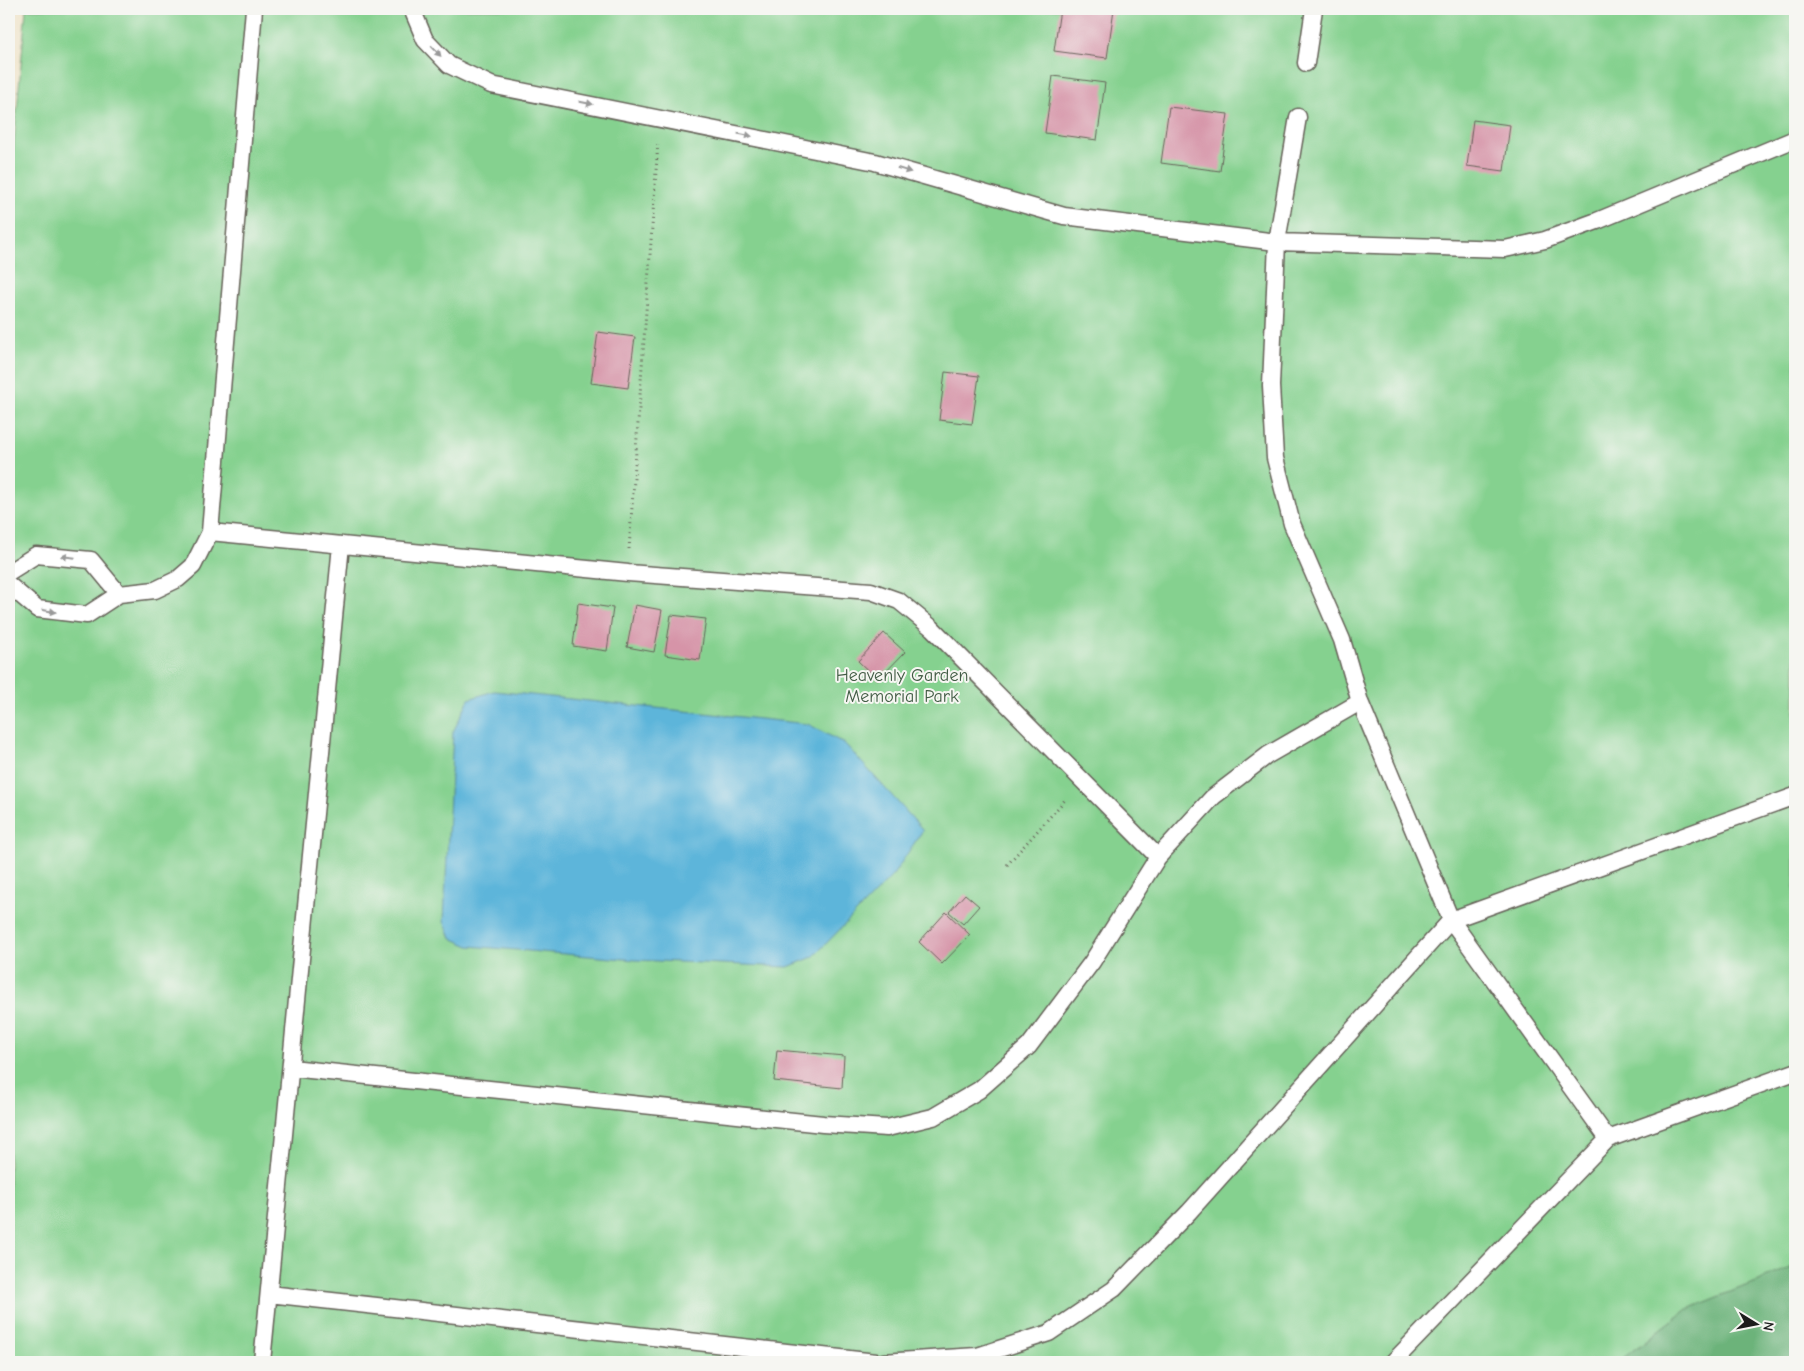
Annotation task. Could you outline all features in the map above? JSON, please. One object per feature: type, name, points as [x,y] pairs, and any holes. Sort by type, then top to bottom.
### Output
[{"type":"lane","points":[[9,585],[37,609],[87,615],[119,594],[155,590],[178,579],[193,566],[210,532],[254,9]]},
{"type":"lane","points":[[412,9],[425,40],[449,65],[491,85],[875,162],[1064,216],[1277,242],[1506,249],[1544,240],[1597,221],[1795,139]]},
{"type":"lane","points":[[1306,63],[1314,9]]},
{"type":"lane","points":[[1298,117],[1277,242],[1271,386],[1275,458],[1292,524],[1342,640],[1360,702],[1451,920],[1608,1139]]},
{"type":"lane","points":[[210,532],[628,573],[870,591],[899,602],[932,628],[1158,857]]},
{"type":"lane","points":[[262,1362],[341,545]]},
{"type":"lane","points":[[9,572],[36,555],[91,560],[119,594]]},
{"type":"lane","points":[[291,1068],[822,1124],[887,1128],[933,1117],[979,1090],[1029,1046],[1092,962],[1158,857],[1213,797],[1268,755],[1360,702]]},
{"type":"lane","points":[[883,1362],[977,1356],[1049,1333],[1114,1289],[1189,1212],[1451,920],[1795,796]]},
{"type":"lane","points":[[1393,1362],[1608,1139],[1795,1072]]},
{"type":"lane","points":[[269,1294],[876,1362]]},
{"type":"path","points":[[628,573],[660,118]]},
{"type":"path","points":[[1007,865],[1082,781]]},
{"type":"green space","name":"Heavenly Garden Memorial Park","points":[[26,9],[1795,9],[1795,1266],[1686,1310],[1618,1362],[9,1362],[9,199]]},
{"type":"green space","points":[[1795,1266],[1795,1362],[1618,1362],[1686,1310]]},
{"type":"water","points":[[494,691],[808,724],[845,744],[923,830],[893,875],[813,957],[788,967],[636,960],[469,946],[451,938],[444,921],[453,732],[469,699]]},
{"type":"building","points":[[1060,9],[1114,9],[1107,58],[1054,51]]},
{"type":"building","points":[[1053,76],[1105,83],[1097,140],[1045,133]]},
{"type":"building","points":[[1169,107],[1228,114],[1220,171],[1161,163]]},
{"type":"building","points":[[1473,120],[1510,125],[1504,171],[1467,166]]},
{"type":"building","points":[[598,332],[635,337],[628,388],[591,383]]},
{"type":"building","points":[[945,372],[979,376],[972,424],[939,420]]},
{"type":"building","points":[[578,603],[613,608],[607,651],[573,646]]},
{"type":"building","points":[[635,605],[662,610],[654,652],[627,647]]},
{"type":"building","points":[[671,615],[706,619],[700,660],[665,655]]},
{"type":"building","points":[[884,633],[905,652],[878,680],[858,661]]},
{"type":"building","points":[[965,894],[979,906],[963,924],[949,912]]},
{"type":"building","points":[[946,912],[970,935],[942,964],[919,942]]},
{"type":"building","points":[[777,1050],[844,1056],[842,1088],[774,1081]]}]
